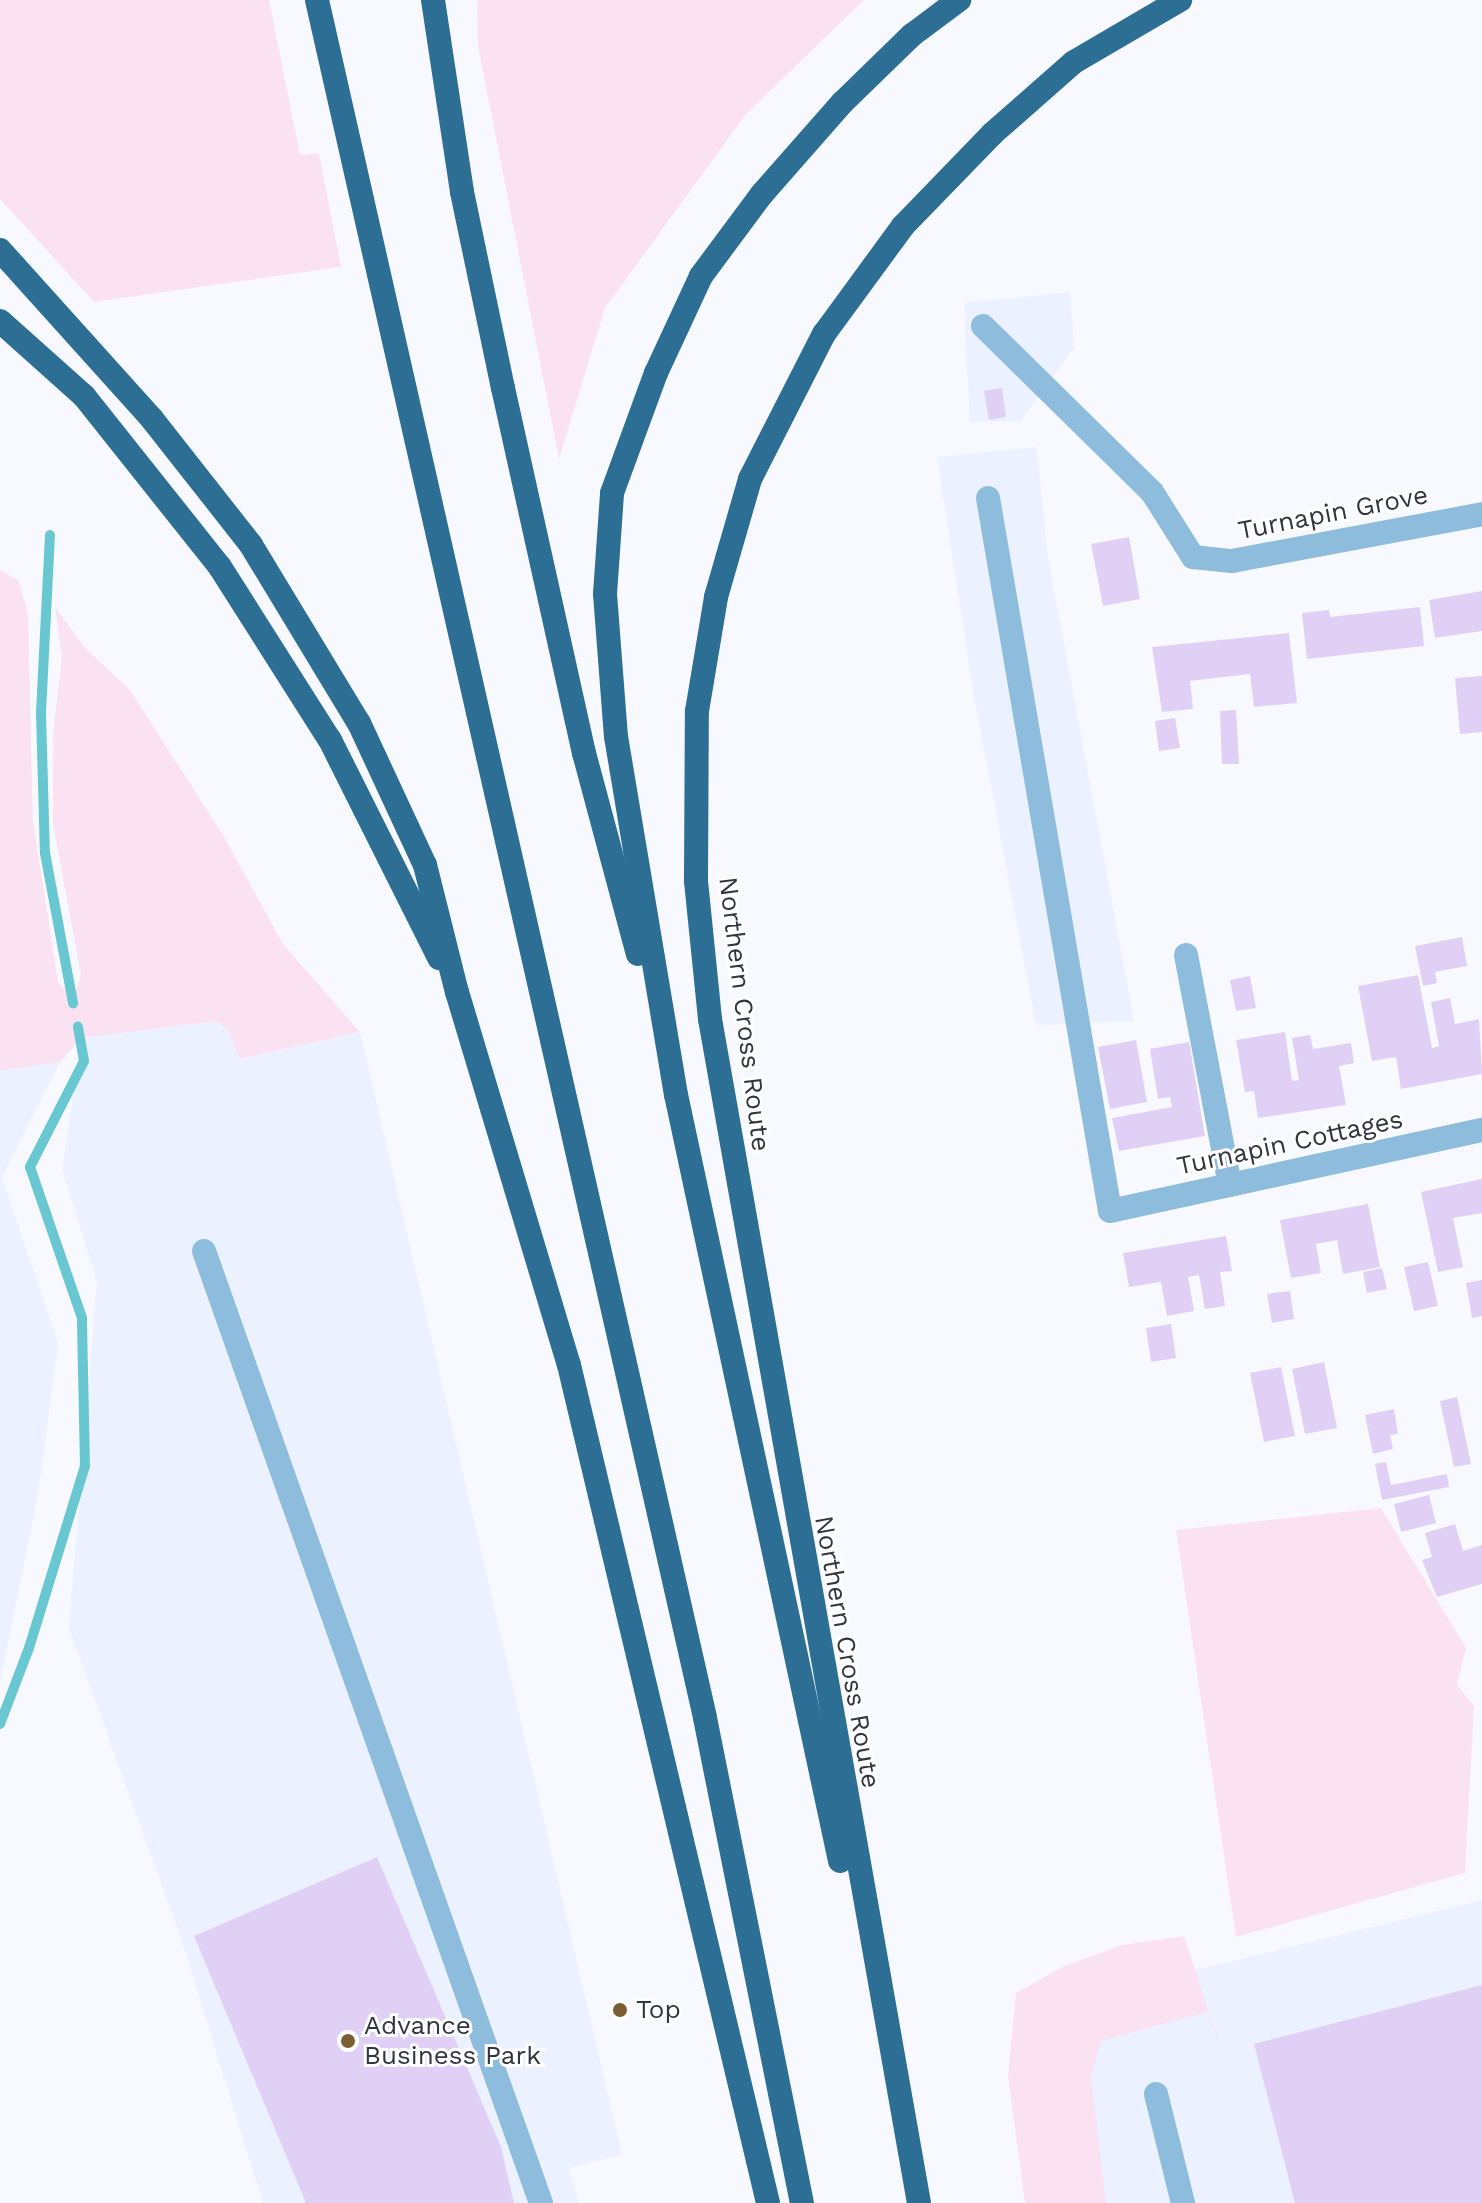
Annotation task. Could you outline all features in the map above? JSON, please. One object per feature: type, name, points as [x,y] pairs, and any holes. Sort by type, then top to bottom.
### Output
[{"type":"highway","points":[[317,0],[698,1687],[802,2203]]},
{"type":"highway","points":[[433,0],[462,192],[509,419],[584,753],[676,1095]]},
{"type":"highway","points":[[917,2203],[676,1095],[616,737],[605,594],[612,493],[656,373],[701,276],[762,194],[842,103],[912,35],[959,0]]},
{"type":"highway","name":"Northern Cross Route","points":[[917,2203],[710,1019],[696,880],[697,711],[716,597],[750,479],[824,334],[903,226],[992,134],[1074,62],[1180,0]]},
{"type":"highway","points":[[0,250],[152,419],[251,545],[394,790],[425,865],[457,992],[569,1365],[768,2203]]},
{"type":"highway","points":[[0,321],[84,396],[220,567],[330,740],[457,992]]},
{"type":"street","name":"Turnapin Grove","points":[[983,326],[1152,492],[1193,557],[1232,561],[1482,514]]},
{"type":"street","name":"Turnapin Cottages","points":[[988,498],[1110,1211],[1482,1130]]},
{"type":"street","points":[[1186,955],[1230,1185]]},
{"type":"street","points":[[204,1251],[541,2203]]},
{"type":"street","points":[[1156,2094],[1183,2203]]},
{"type":"shaded area","points":[[0,0],[269,0],[300,155],[319,153],[341,267],[94,302],[0,199]]},
{"type":"shaded area","points":[[477,0],[864,0],[746,114],[605,308],[559,459],[478,46]]},
{"type":"shaded area","points":[[1070,292],[1074,348],[1020,421],[970,422],[964,303]]},
{"type":"shaded area","points":[[1037,447],[1047,552],[1134,1021],[1036,1025],[974,696],[937,457]]},
{"type":"shaded area","points":[[0,570],[19,581],[28,614],[33,821],[58,982],[73,999],[81,975],[53,824],[53,734],[62,656],[55,607],[86,649],[130,690],[223,835],[283,944],[360,1032],[240,1059],[227,1029],[216,1021],[82,1038],[60,1062],[0,1071]]},
{"type":"shaded area","points":[[216,1021],[227,1029],[241,1059],[360,1032],[622,2155],[568,2168],[579,2203],[263,2203],[183,1944],[69,1628],[97,1281],[62,1169],[82,1038]]},
{"type":"shaded area","points":[[60,1062],[2,1177],[58,1343],[38,1494],[0,1683],[0,1071]]},
{"type":"shaded area","points":[[1381,1508],[1466,1648],[1457,1685],[1474,1706],[1465,1873],[1236,1937],[1176,1530]]},
{"type":"shaded area","points":[[1482,1900],[1482,2203],[1084,2203],[1049,2006]]},
{"type":"shaded area","points":[[1184,1936],[1221,2049],[1207,2012],[1101,2041],[1091,2077],[1106,2203],[1025,2203],[1008,2076],[1016,1993],[1064,1966],[1122,1945]]},
{"type":"building","points":[[1002,388],[1006,417],[989,420],[984,391]]},
{"type":"building","points":[[1129,537],[1140,599],[1103,606],[1091,544]]},
{"type":"building","points":[[1482,591],[1482,631],[1435,638],[1429,600]]},
{"type":"building","points":[[1420,607],[1424,646],[1307,659],[1302,613],[1329,610],[1330,617]]},
{"type":"building","points":[[1289,633],[1297,703],[1254,707],[1250,674],[1190,681],[1193,709],[1162,712],[1152,647]]},
{"type":"building","points":[[1482,676],[1482,732],[1460,734],[1455,678]]},
{"type":"building","points":[[1236,710],[1239,764],[1222,764],[1220,711]]},
{"type":"building","points":[[1175,718],[1180,748],[1159,751],[1155,721]]},
{"type":"building","points":[[1462,937],[1467,966],[1435,972],[1437,983],[1423,986],[1415,946]]},
{"type":"building","points":[[1418,975],[1432,1048],[1439,1046],[1431,1002],[1450,998],[1455,1024],[1479,1019],[1482,1074],[1401,1089],[1396,1057],[1372,1061],[1358,986]]},
{"type":"building","points":[[1250,976],[1256,1008],[1236,1011],[1230,980]]},
{"type":"building","points":[[1285,1032],[1292,1081],[1299,1080],[1292,1038],[1310,1035],[1313,1049],[1351,1043],[1354,1063],[1339,1066],[1346,1105],[1258,1118],[1254,1091],[1245,1092],[1236,1040]]},
{"type":"building","points":[[1136,1040],[1147,1102],[1110,1109],[1098,1047]]},
{"type":"building","points":[[1189,1042],[1205,1136],[1119,1151],[1112,1118],[1172,1107],[1170,1097],[1158,1099],[1150,1049]]},
{"type":"building","points":[[1482,1179],[1482,1213],[1453,1218],[1463,1267],[1438,1272],[1421,1192]]},
{"type":"building","points":[[1368,1204],[1380,1267],[1343,1274],[1337,1240],[1316,1244],[1321,1273],[1291,1278],[1280,1220]]},
{"type":"building","points":[[1226,1236],[1232,1271],[1220,1272],[1225,1306],[1205,1309],[1199,1275],[1188,1277],[1194,1311],[1167,1316],[1161,1282],[1129,1287],[1123,1253]]},
{"type":"building","points":[[1428,1262],[1438,1306],[1414,1311],[1404,1267]]},
{"type":"building","points":[[1382,1268],[1387,1289],[1367,1293],[1363,1272]]},
{"type":"building","points":[[1482,1280],[1482,1316],[1472,1318],[1466,1283]]},
{"type":"building","points":[[1290,1291],[1294,1319],[1272,1323],[1267,1294]]},
{"type":"building","points":[[1171,1324],[1176,1358],[1151,1362],[1146,1328]]},
{"type":"building","points":[[1324,1362],[1337,1428],[1305,1434],[1292,1369]]},
{"type":"building","points":[[1281,1367],[1295,1436],[1264,1442],[1250,1373]]},
{"type":"building","points":[[1457,1397],[1471,1464],[1454,1467],[1440,1401]]},
{"type":"building","points":[[1394,1409],[1398,1434],[1390,1435],[1393,1449],[1373,1454],[1365,1415]]},
{"type":"building","points":[[1386,1462],[1391,1485],[1447,1474],[1449,1487],[1382,1500],[1375,1464]]},
{"type":"building","points":[[1429,1495],[1436,1523],[1401,1532],[1394,1504]]},
{"type":"building","points":[[1455,1524],[1463,1551],[1482,1545],[1482,1584],[1437,1597],[1422,1560],[1432,1557],[1425,1533]]},
{"type":"building","name":"Advance Business Park","points":[[377,1857],[501,2147],[514,2203],[306,2203],[194,1936]]},
{"type":"building","points":[[1482,1985],[1482,2203],[1295,2203],[1254,2044]]},
{"type":"waterway","points":[[50,535],[41,713],[45,853],[73,1003]]},
{"type":"waterway","points":[[0,1724],[29,1648],[85,1466],[82,1318],[30,1167],[84,1061],[78,1027]]},
{"type":"place","name":"Top","points":[[620,2010]]},
{"type":"place","name":"Advance Business Park","points":[[348,2041]]}]
